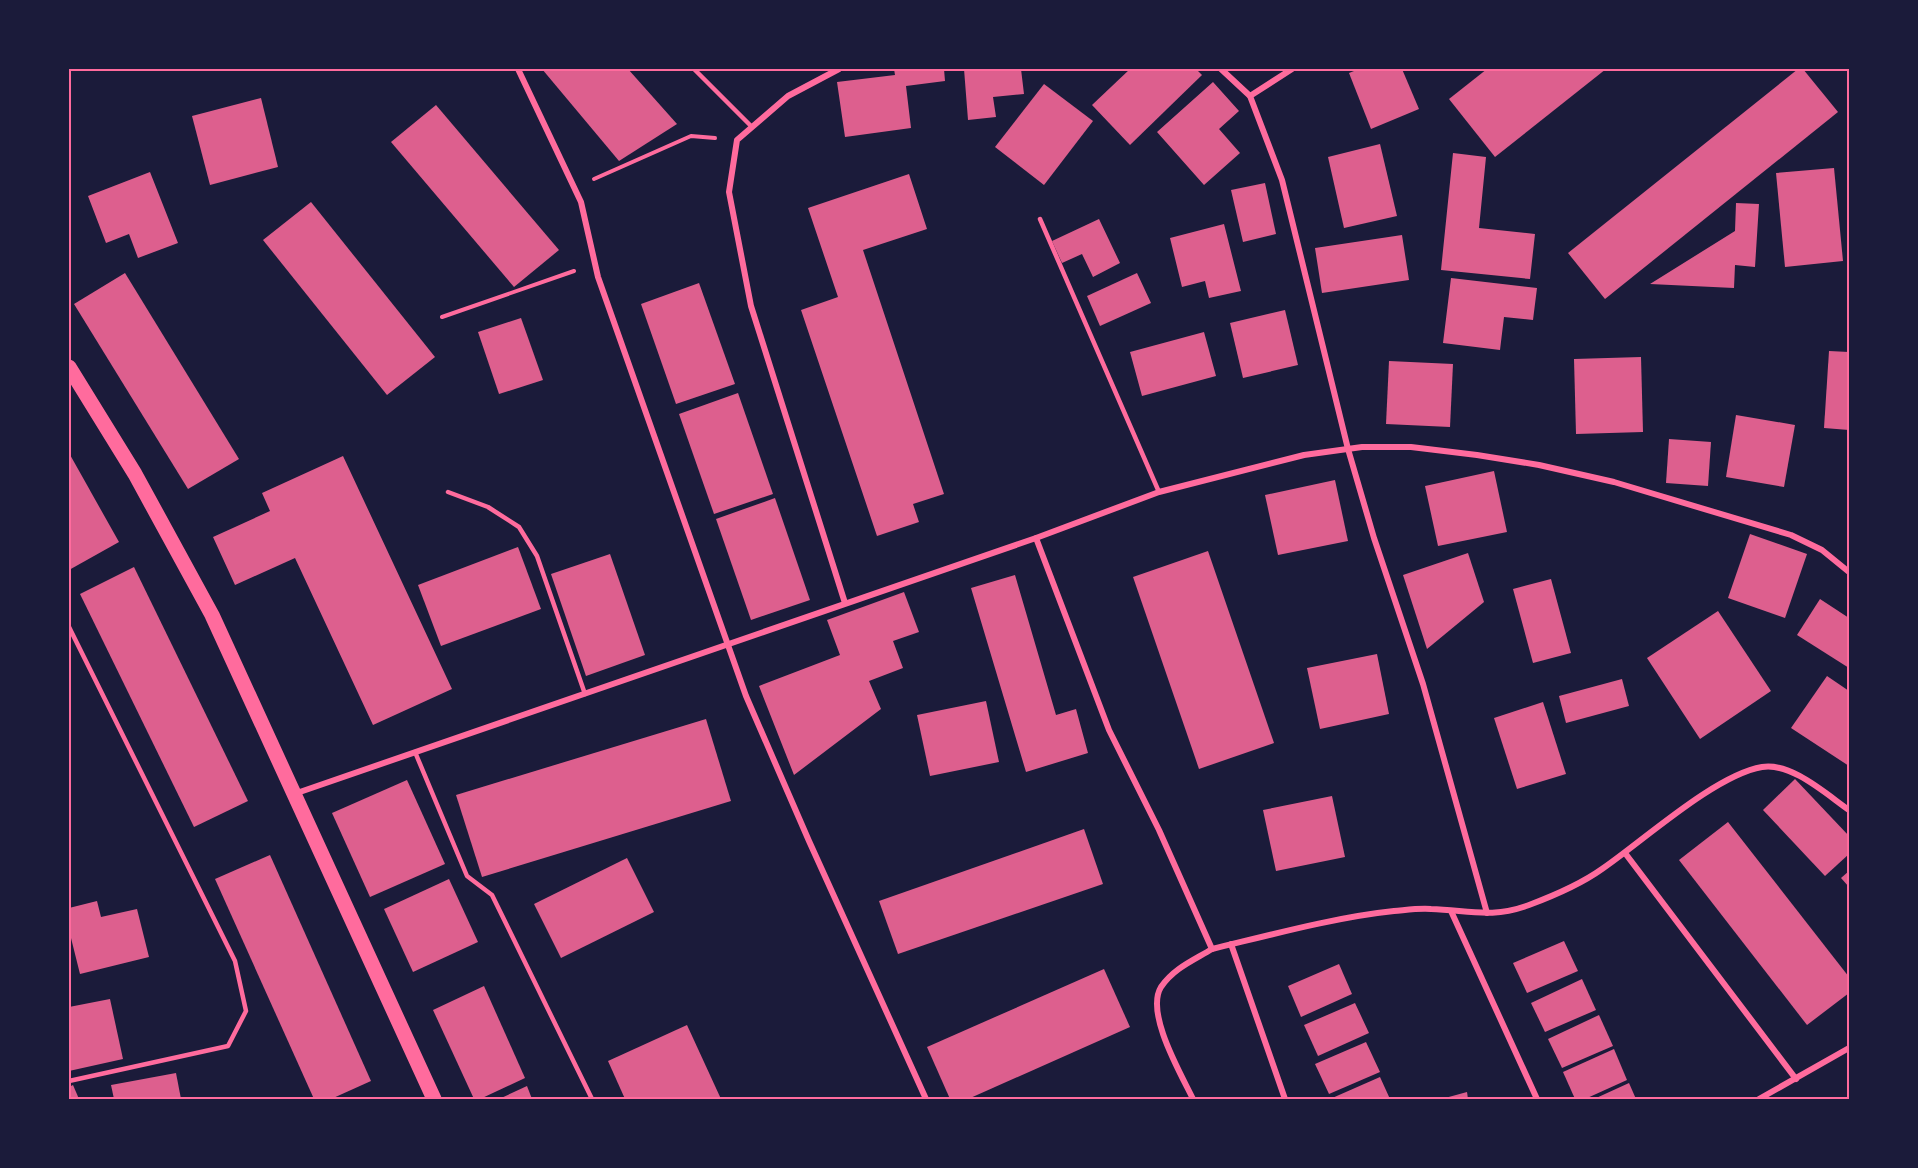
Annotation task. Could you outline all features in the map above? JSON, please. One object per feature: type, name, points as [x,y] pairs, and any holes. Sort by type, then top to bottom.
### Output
[{"type":"main road","points":[[69,366],[135,474],[212,615],[434,1099]]},
{"type":"street","points":[[518,69],[581,202],[598,277],[746,696],[926,1099]]},
{"type":"street","points":[[839,69],[788,96],[737,140],[729,192],[750,306],[845,603]]},
{"type":"street","points":[[1221,69],[1250,96],[1282,180],[1348,449],[1374,538],[1423,684],[1487,914]]},
{"type":"street","points":[[1250,96],[1292,69]]},
{"type":"street","points":[[294,794],[1036,538],[1159,492],[1304,455],[1362,447],[1411,447],[1539,465],[1614,482],[1791,535],[1822,550],[1849,572]]},
{"type":"street","points":[[1036,538],[1109,730],[1160,830],[1212,949]]},
{"type":"street","points":[[1192,1099],[1161,1033],[1157,1014],[1160,989],[1178,969],[1212,949],[1392,912],[1430,909],[1487,914],[1526,906],[1600,871],[1687,806],[1724,782],[1749,770],[1764,766],[1779,767],[1794,772],[1849,810]]},
{"type":"street","points":[[1625,853],[1796,1079]]},
{"type":"street","points":[[1451,911],[1537,1099]]},
{"type":"street","points":[[1231,944],[1286,1099]]},
{"type":"street","points":[[1759,1099],[1849,1048]]},
{"type":"lane","points":[[694,69],[752,127]]},
{"type":"lane","points":[[1040,219],[1159,492]]},
{"type":"lane","points":[[448,492],[488,507],[519,527],[537,556],[585,694]]},
{"type":"lane","points":[[69,627],[235,961],[246,1011],[228,1046],[69,1081]]},
{"type":"lane","points":[[415,752],[467,876],[492,896],[592,1099]]},
{"type":"path","points":[[574,188],[691,136],[737,140]]},
{"type":"path","points":[[442,317],[595,264]]},
{"type":"building","points":[[542,69],[628,69],[677,124],[619,161]]},
{"type":"building","points":[[894,69],[944,69],[945,81],[906,86],[911,128],[845,137],[837,82],[895,75]]},
{"type":"building","points":[[964,69],[1021,69],[1024,94],[993,97],[996,117],[968,120]]},
{"type":"building","points":[[1130,69],[1196,69],[1202,75],[1130,145],[1092,105]]},
{"type":"building","points":[[1359,69],[1402,69],[1419,109],[1371,129],[1349,73]]},
{"type":"building","points":[[1487,69],[1606,69],[1495,157],[1449,99]]},
{"type":"building","points":[[1798,69],[1803,69],[1838,112],[1605,299],[1568,253]]},
{"type":"building","points":[[1213,82],[1239,111],[1219,129],[1240,153],[1204,185],[1157,132]]},
{"type":"building","points":[[1044,84],[1093,121],[1044,185],[995,147]]},
{"type":"building","points":[[261,98],[278,167],[210,185],[192,116]]},
{"type":"building","points":[[436,105],[559,250],[514,287],[391,142]]},
{"type":"building","points":[[1380,144],[1397,216],[1344,228],[1328,157]]},
{"type":"building","points":[[1453,153],[1486,157],[1479,228],[1535,234],[1530,279],[1441,270]]},
{"type":"building","points":[[1834,168],[1843,261],[1785,267],[1776,173]]},
{"type":"building","points":[[150,172],[178,243],[138,258],[129,234],[106,243],[88,196]]},
{"type":"building","points":[[909,174],[927,229],[863,250],[944,494],[913,504],[919,522],[877,536],[801,310],[838,297],[808,208]]},
{"type":"building","points":[[1265,183],[1276,234],[1243,242],[1231,190]]},
{"type":"building","points":[[311,202],[435,357],[387,395],[263,240]]},
{"type":"building","points":[[1736,203],[1759,204],[1755,267],[1735,265],[1734,288],[1650,284],[1735,231]]},
{"type":"building","points":[[1099,219],[1120,263],[1093,277],[1082,254],[1062,263],[1052,241]]},
{"type":"building","points":[[1224,224],[1241,291],[1209,298],[1205,281],[1182,287],[1170,238]]},
{"type":"building","points":[[1402,235],[1409,280],[1322,293],[1315,248]]},
{"type":"building","points":[[125,273],[239,459],[188,489],[74,304]]},
{"type":"building","points":[[1137,273],[1151,303],[1100,326],[1087,296]]},
{"type":"building","points":[[1451,278],[1537,288],[1533,320],[1504,317],[1500,350],[1443,343]]},
{"type":"building","points":[[699,283],[735,384],[676,404],[641,304]]},
{"type":"building","points":[[1285,310],[1298,365],[1243,378],[1230,323]]},
{"type":"building","points":[[521,318],[543,380],[499,394],[478,332]]},
{"type":"building","points":[[1204,332],[1216,376],[1142,396],[1130,352]]},
{"type":"building","points":[[1829,351],[1849,352],[1849,430],[1824,428]]},
{"type":"building","points":[[1641,357],[1643,432],[1576,434],[1574,359]]},
{"type":"building","points":[[1389,361],[1453,364],[1450,427],[1386,424]]},
{"type":"building","points":[[738,393],[773,494],[714,514],[679,414]]},
{"type":"building","points":[[1736,415],[1795,425],[1784,487],[1726,477]]},
{"type":"building","points":[[1669,439],[1711,442],[1708,486],[1666,483]]},
{"type":"building","points":[[69,453],[119,542],[69,570]]},
{"type":"building","points":[[343,456],[452,689],[373,725],[295,558],[235,585],[213,537],[270,511],[262,493]]},
{"type":"building","points":[[1494,471],[1507,532],[1438,546],[1425,486]]},
{"type":"building","points":[[1335,480],[1348,541],[1278,555],[1265,495]]},
{"type":"building","points":[[775,498],[810,600],[751,620],[716,519]]},
{"type":"building","points":[[1750,534],[1807,554],[1785,618],[1728,598]]},
{"type":"building","points":[[518,547],[541,609],[441,646],[418,585]]},
{"type":"building","points":[[1208,551],[1274,743],[1199,769],[1133,577]]},
{"type":"building","points":[[1468,553],[1484,602],[1427,649],[1403,575]]},
{"type":"building","points":[[610,554],[645,655],[586,676],[551,574]]},
{"type":"building","points":[[134,567],[248,801],[194,827],[80,594]]},
{"type":"building","points":[[1015,575],[1056,715],[1076,709],[1088,753],[1026,772],[971,588]]},
{"type":"building","points":[[1551,579],[1571,653],[1533,663],[1513,589]]},
{"type":"building","points":[[904,592],[919,632],[893,641],[903,668],[869,681],[881,709],[794,775],[759,686],[840,655],[827,620]]},
{"type":"building","points":[[1820,599],[1849,618],[1849,668],[1797,635]]},
{"type":"building","points":[[1718,611],[1771,691],[1700,739],[1647,658]]},
{"type":"building","points":[[1377,654],[1389,714],[1320,729],[1307,668]]},
{"type":"building","points":[[1827,676],[1849,691],[1849,766],[1791,728]]},
{"type":"building","points":[[1622,679],[1629,706],[1566,723],[1559,696]]},
{"type":"building","points":[[986,701],[999,762],[930,776],[917,715]]},
{"type":"building","points":[[1543,702],[1566,774],[1517,789],[1494,718]]},
{"type":"building","points":[[706,719],[731,801],[482,877],[456,795]]},
{"type":"building","points":[[1795,779],[1849,836],[1849,854],[1825,876],[1763,810]]},
{"type":"building","points":[[407,780],[445,864],[370,897],[332,813]]},
{"type":"building","points":[[1332,796],[1345,857],[1276,871],[1263,810]]},
{"type":"building","points":[[1728,822],[1849,977],[1849,993],[1807,1025],[1679,860]]},
{"type":"building","points":[[1084,829],[1103,884],[898,954],[879,901]]},
{"type":"building","points":[[270,855],[371,1081],[331,1099],[314,1099],[215,879]]},
{"type":"building","points":[[627,858],[654,912],[561,958],[534,904]]},
{"type":"building","points":[[1849,871],[1849,887],[1841,878]]},
{"type":"building","points":[[449,879],[478,942],[413,972],[384,909]]},
{"type":"building","points":[[97,901],[101,917],[137,909],[149,957],[80,974],[69,930],[69,908]]},
{"type":"building","points":[[1564,941],[1578,971],[1527,993],[1513,963]]},
{"type":"building","points":[[1339,964],[1352,994],[1301,1017],[1288,986]]},
{"type":"building","points":[[1104,969],[1130,1027],[968,1099],[950,1099],[927,1047]]},
{"type":"building","points":[[1582,979],[1596,1010],[1545,1032],[1531,1003]]},
{"type":"building","points":[[484,986],[525,1078],[480,1099],[474,1099],[433,1010]]},
{"type":"building","points":[[110,999],[123,1059],[69,1071],[69,1007]]},
{"type":"building","points":[[1355,1003],[1369,1033],[1318,1056],[1304,1025]]},
{"type":"building","points":[[1599,1015],[1613,1046],[1562,1068],[1548,1039]]},
{"type":"building","points":[[687,1025],[721,1099],[625,1099],[608,1061]]},
{"type":"building","points":[[1366,1042],[1380,1072],[1329,1094],[1315,1064]]},
{"type":"building","points":[[1614,1049],[1627,1080],[1585,1099],[1575,1099],[1563,1072]]},
{"type":"building","points":[[176,1073],[181,1099],[114,1099],[111,1085]]},
{"type":"building","points":[[1380,1077],[1390,1099],[1330,1099]]},
{"type":"building","points":[[1629,1083],[1636,1099],[1594,1099]]},
{"type":"building","points":[[73,1085],[79,1099],[69,1099],[69,1087]]},
{"type":"building","points":[[527,1086],[532,1099],[499,1099]]},
{"type":"building","points":[[1467,1092],[1468,1099],[1445,1099],[1445,1098]]}]
